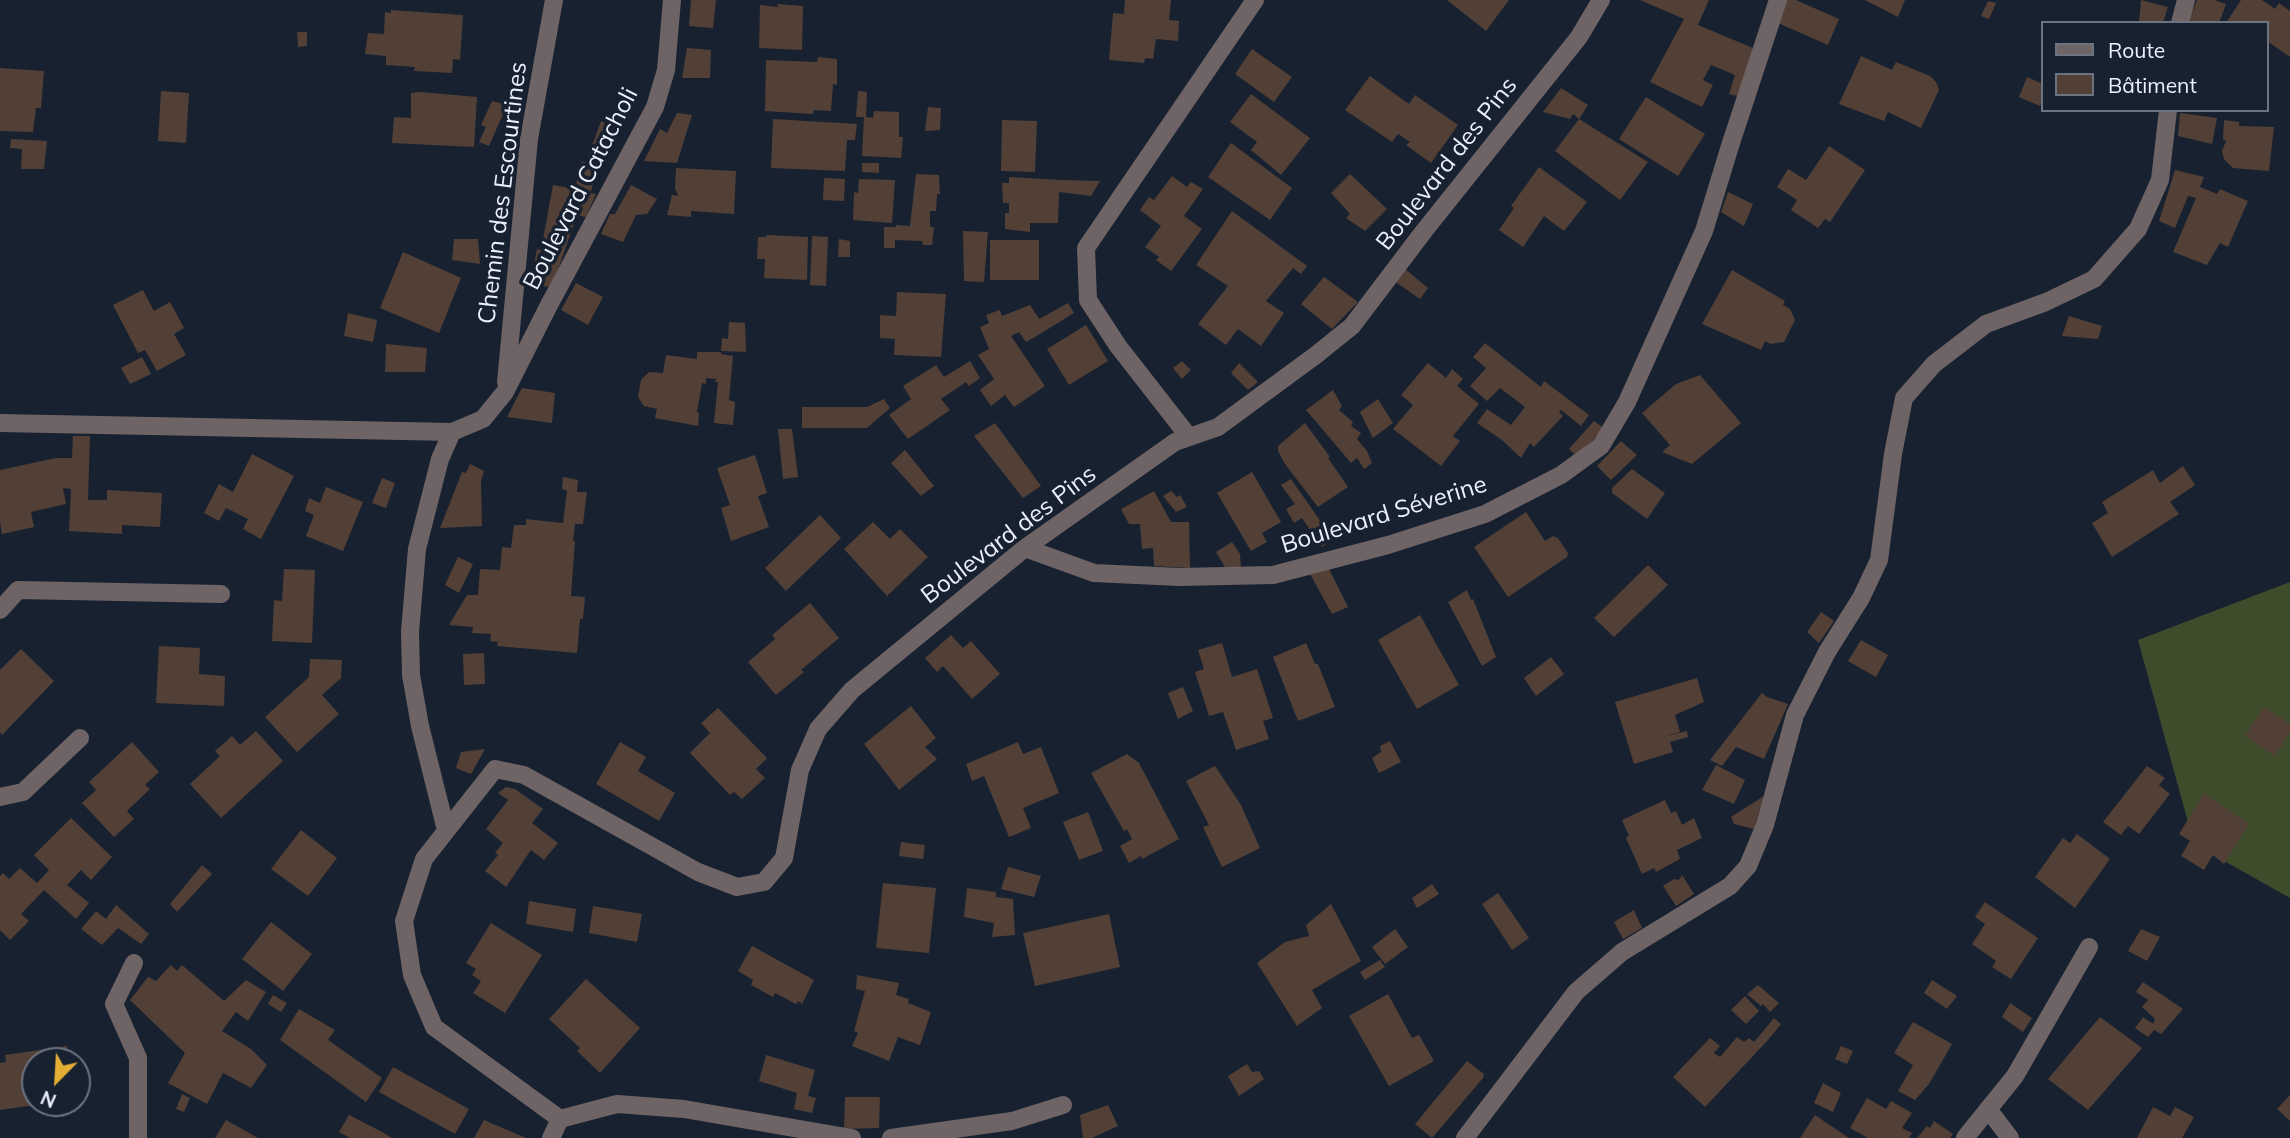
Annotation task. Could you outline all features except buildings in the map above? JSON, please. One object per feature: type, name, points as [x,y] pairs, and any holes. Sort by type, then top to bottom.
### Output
[{"type":"street","name":"Chemin des Escourtines","points":[[505,392],[528,139],[554,0]]},
{"type":"street","name":"Boulevard Catacholi","points":[[452,432],[483,419],[505,392],[655,107],[666,70],[672,0]]},
{"type":"street","points":[[1189,437],[1118,346],[1088,300],[1086,248],[1245,8],[1255,0]]},
{"type":"street","name":"Boulevard des Pins","points":[[446,830],[495,769],[524,775],[698,872],[737,887],[764,882],[783,858],[800,770],[818,729],[852,690],[1025,548],[1175,442],[1218,427],[1352,326],[1424,230],[1578,37],[1601,0]]},
{"type":"street","name":"Boulevard Séverine","points":[[1025,548],[1094,573],[1179,577],[1273,575],[1388,545],[1485,514],[1561,475],[1601,446],[1627,402],[1704,231],[1778,0]]},
{"type":"street","points":[[2181,21],[2186,0]]},
{"type":"street","points":[[1465,1138],[1576,992],[1622,952],[1730,886],[1748,866],[1765,825],[1795,715],[1827,652],[1861,598],[1879,560],[1893,454],[1904,398],[1934,364],[1986,324],[2046,302],[2094,279],[2138,229],[2160,180],[2168,112]]},
{"type":"street","points":[[0,423],[452,432],[440,459],[417,549],[410,632],[411,675],[420,726],[446,830],[424,859],[404,921],[412,975],[434,1027],[560,1119]]},
{"type":"street","points":[[0,610],[18,590],[221,594]]},
{"type":"street","points":[[0,797],[23,792],[80,738]]},
{"type":"street","points":[[1965,1138],[2014,1076],[2090,947]]},
{"type":"street","points":[[134,963],[114,1004],[138,1058],[138,1138]]},
{"type":"street","points":[[551,1138],[560,1119],[617,1104],[684,1109],[852,1138]]},
{"type":"street","points":[[891,1138],[1012,1121],[1063,1105]]},
{"type":"street","points":[[1989,1109],[2010,1138]]},
{"type":"green space","points":[[2290,582],[2290,898],[2194,844],[2138,640]]}]
